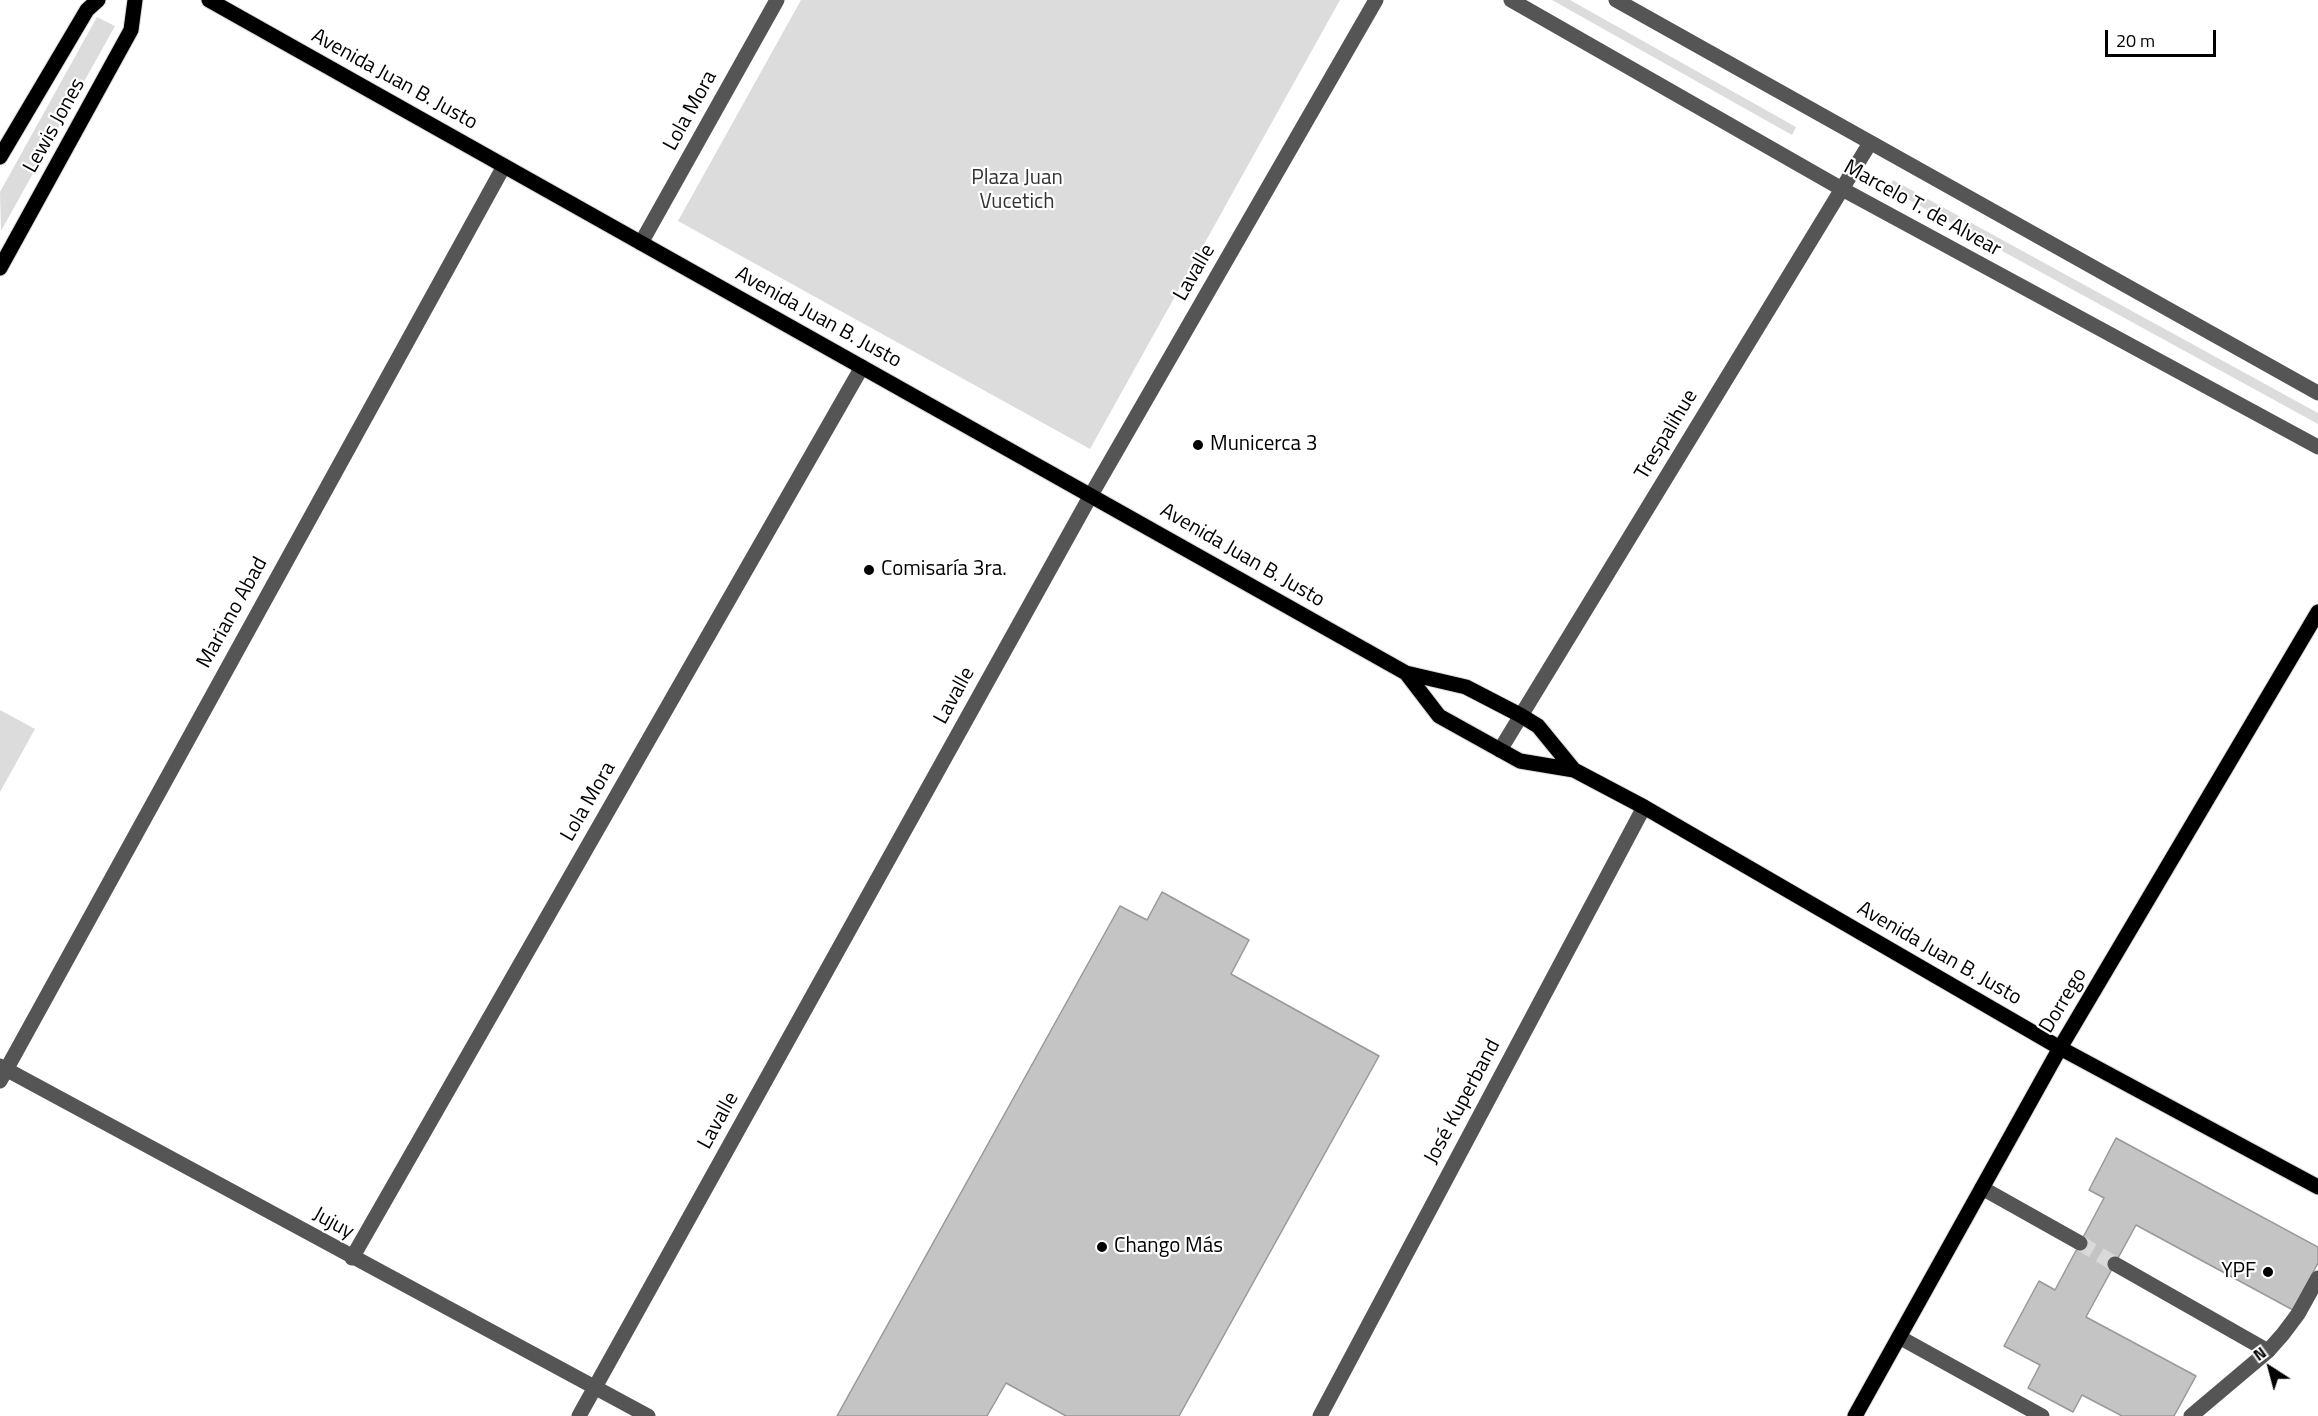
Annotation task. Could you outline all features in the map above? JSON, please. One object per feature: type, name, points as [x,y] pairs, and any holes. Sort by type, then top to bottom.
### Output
[{"type":"main road","name":"Lewis Jones","points":[[0,157],[87,10],[98,0]]},
{"type":"main road","name":"Lewis Jones","points":[[0,268],[131,30],[135,0]]},
{"type":"main road","name":"Avenida Juan B. Justo","points":[[209,0],[1406,674],[1466,687],[1520,715],[1538,726],[1574,770]]},
{"type":"main road","name":"Dorrego","points":[[1855,1416],[2060,1048],[2318,612]]},
{"type":"main road","name":"Avenida Juan B. Justo","points":[[1406,674],[1439,716],[1520,761],[1574,770],[1644,807],[2060,1048],[2318,1187]]},
{"type":"street","name":"Lola Mora","points":[[641,243],[777,0]]},
{"type":"street","name":"Lavalle","points":[[579,1416],[1091,495],[1376,0]]},
{"type":"street","name":"Marcelo T. de Alvear","points":[[1511,0],[1842,189],[2318,447]]},
{"type":"street","name":"Marcelo T. de Alvear","points":[[1616,0],[2318,393]]},
{"type":"street","name":"Trespalihue","points":[[1500,750],[1870,143]]},
{"type":"street","name":"Mariano Abad","points":[[2,1072],[504,166]]},
{"type":"street","name":"Lola Mora","points":[[352,1258],[862,367]]},
{"type":"street","name":"José Kuperband","points":[[1320,1416],[1644,807]]},
{"type":"street","name":"Jujuy","points":[[2,1072],[648,1416]]},
{"type":"street","points":[[1982,1188],[2080,1244]]},
{"type":"street","points":[[2115,1264],[2268,1351]]},
{"type":"street","points":[[2191,1416],[2268,1351],[2298,1314],[2318,1278]]},
{"type":"street","points":[[1899,1337],[2042,1416]]},
{"type":"green space","name":"Plaza Juan Vucetich","points":[[801,0],[1340,0],[1090,449],[678,221]]},
{"type":"green space","points":[[1552,0],[1570,0],[1796,127],[1792,135]]},
{"type":"green space","points":[[97,17],[115,26],[1,231],[0,192]]},
{"type":"green space","points":[[1893,180],[2318,413],[2318,424],[1889,189]]},
{"type":"green space","points":[[0,710],[35,729],[0,792]]},
{"type":"building","name":"Chango Más","points":[[1162,892],[1249,940],[1231,974],[1379,1056],[1179,1416],[1066,1416],[1006,1383],[987,1416],[837,1416],[1120,906],[1147,920]]},
{"type":"building","name":"YPF","points":[[2116,1138],[2318,1247],[2318,1263],[2293,1310],[2136,1225],[2086,1317],[2196,1376],[2174,1416],[2122,1416],[2082,1395],[2073,1412],[2028,1388],[2040,1365],[2004,1346],[2039,1281],[2055,1290],[2104,1198],[2089,1190]]},
{"type":"tunnel","points":[[2080,1243],[2115,1264]]},
{"type":"place","name":"Municerca 3","points":[[1198,445]]},
{"type":"place","name":"Comisaría 3ra.","points":[[869,570]]},
{"type":"place","name":"Chango Más","points":[[1102,1247]]},
{"type":"place","name":"YPF","points":[[2268,1272]]}]
